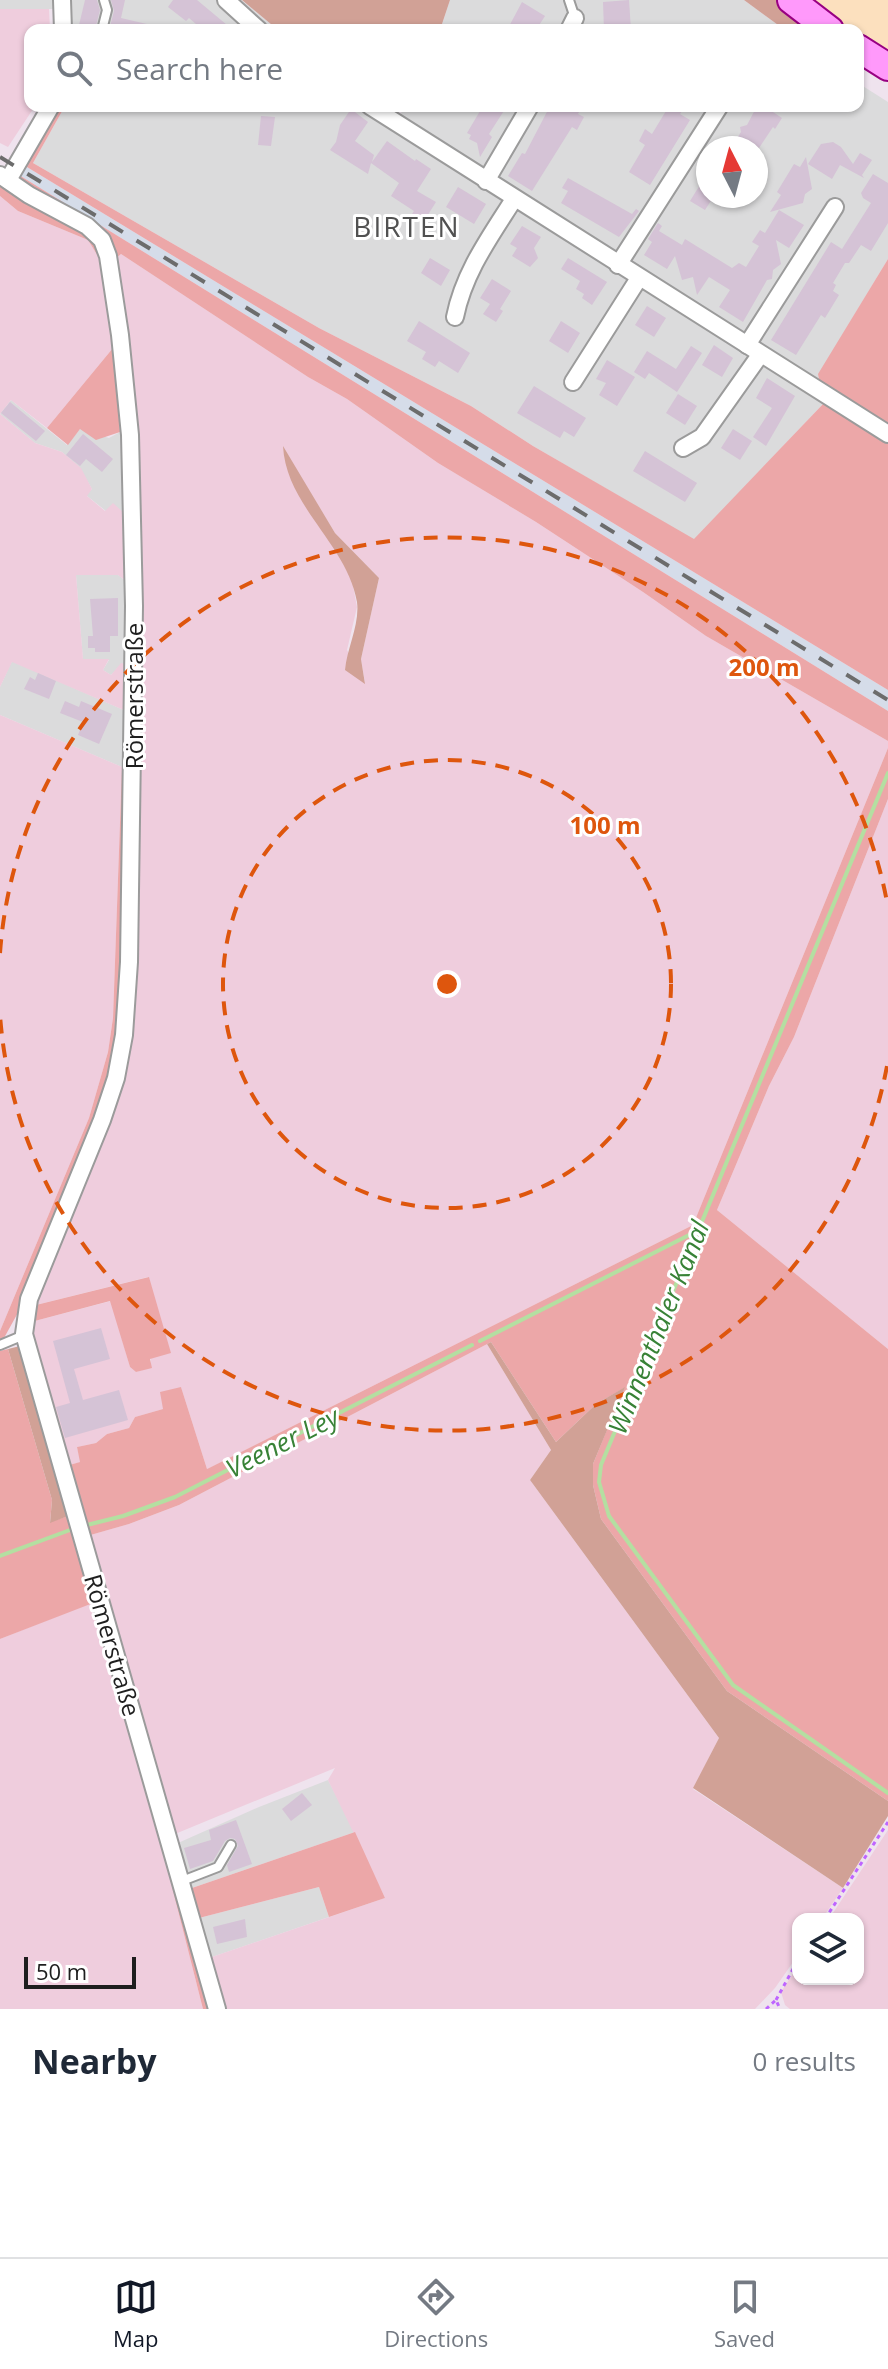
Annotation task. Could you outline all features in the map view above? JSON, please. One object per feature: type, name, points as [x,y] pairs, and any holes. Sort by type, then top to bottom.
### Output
[{"type":"main road","points":[[791,0],[822,24]]},
{"type":"main road","points":[[864,52],[888,67]]},
{"type":"street","points":[[62,0],[63,24]]},
{"type":"street","points":[[226,0],[252,24]]},
{"type":"street","name":"Römerstraße","points":[[47,112],[4,178],[87,226],[102,240],[108,256],[120,335],[130,435],[134,606],[129,947],[124,1035],[116,1078],[29,1299],[24,1334],[217,2009]]},
{"type":"street","points":[[379,112],[888,434]]},
{"type":"street","points":[[486,181],[526,112]]},
{"type":"street","points":[[618,265],[716,112]]},
{"type":"street","points":[[455,317],[460,293],[478,255],[514,199]]},
{"type":"street","points":[[683,448],[702,437],[835,207]]},
{"type":"street","points":[[573,382],[639,278]]},
{"type":"lane","points":[[104,0],[107,10],[104,24]]},
{"type":"lane","points":[[569,0],[572,24]]},
{"type":"lane","points":[[0,1345],[24,1334]]},
{"type":"lane","points":[[182,1881],[218,1867],[231,1845]]},
{"type":"path","points":[[829,1913],[888,1822]]},
{"type":"path","points":[[766,2009],[776,2000],[792,1971]]},
{"type":"path","points":[[776,2000],[780,2009]]},
{"type":"shaded area","points":[[0,0],[242,0],[271,24],[70,24],[69,9],[0,9]]},
{"type":"shaded area","points":[[242,0],[450,0],[442,24],[271,24]]},
{"type":"shaded area","points":[[450,0],[744,0],[777,24],[442,24]]},
{"type":"shaded area","points":[[744,0],[780,0],[811,24],[777,24]]},
{"type":"shaded area","points":[[809,0],[888,0],[888,54],[864,39],[864,24],[843,24]]},
{"type":"shaded area","points":[[0,9],[49,9],[50,24],[24,24],[24,112],[31,112],[8,147],[0,143]]},
{"type":"shaded area","points":[[864,87],[888,102],[888,259],[819,374],[824,403],[694,540],[471,406],[319,328],[33,163],[62,112],[396,112],[400,115],[402,112],[864,112]]},
{"type":"shaded area","points":[[52,112],[62,112],[33,163],[319,328],[471,406],[533,446],[694,539],[824,403],[818,374],[888,259],[888,690],[22,164]]},
{"type":"shaded area","points":[[22,164],[888,690],[888,711],[19,175]]},
{"type":"shaded area","points":[[19,175],[888,711],[888,741],[706,636],[536,522],[438,463],[347,399],[308,377],[121,254],[114,260],[111,236],[26,187]]},
{"type":"shaded area","points":[[0,180],[75,224],[87,235],[101,261],[88,240],[18,211],[0,196]]},
{"type":"shaded area","points":[[0,196],[18,211],[88,240],[101,261],[113,348],[47,428],[11,400],[0,414]]},
{"type":"shaded area","points":[[121,254],[308,377],[347,399],[438,463],[536,522],[706,636],[888,741],[888,748],[693,1225],[207,1469],[181,1387],[163,1409],[135,1417],[129,1428],[107,1434],[96,1443],[77,1447],[81,1462],[66,1466],[31,1344],[31,1322],[111,1301],[130,1367],[136,1372],[151,1367],[148,1277],[32,1306],[129,1005],[141,745],[143,567],[114,260]],"holes":[[[283,448],[335,533],[379,578],[361,659],[365,683],[347,650],[357,607],[351,575]]]},
{"type":"shaded area","points":[[113,348],[120,432],[96,440],[80,429],[68,445],[47,428]]},
{"type":"shaded area","points":[[11,400],[67,445],[80,429],[109,438],[120,432],[124,513],[113,504],[106,511],[86,495],[92,489],[80,468],[62,452],[35,443],[0,414]]},
{"type":"shaded area","points":[[0,414],[35,443],[62,452],[81,468],[92,489],[87,496],[105,511],[113,503],[124,513],[126,581],[118,575],[76,575],[83,659],[109,659],[103,670],[111,675],[121,663],[126,664],[126,711],[12,662],[0,687]]},
{"type":"shaded area","points":[[283,446],[335,533],[379,578],[361,659],[365,684],[345,670],[357,610],[351,581],[294,488]]},
{"type":"shaded area","points":[[76,575],[118,575],[126,581],[126,664],[121,664],[111,675],[103,670],[109,660],[83,660]]},
{"type":"shaded area","points":[[12,661],[126,711],[122,767],[0,715],[0,687]]},
{"type":"shaded area","points":[[0,715],[122,767],[113,1018],[108,1052],[89,1118],[0,1331]]},
{"type":"shaded area","points":[[888,748],[888,799],[794,1037],[769,1086],[717,1210],[888,1349],[888,1801],[727,1691],[601,1519],[593,1485],[593,1464],[624,1388],[596,1404],[556,1442],[491,1342],[179,1505],[87,1536],[66,1466],[80,1462],[77,1447],[96,1443],[107,1434],[129,1428],[135,1417],[163,1409],[160,1392],[181,1387],[207,1469],[693,1225]]},
{"type":"shaded area","points":[[122,767],[127,769],[120,1015],[114,1058],[102,1100],[20,1309],[0,1340],[0,1331],[89,1118],[108,1052],[113,1018]]},
{"type":"shaded area","points":[[888,799],[888,1349],[717,1210],[769,1086],[794,1037]]},
{"type":"shaded area","points":[[149,1277],[171,1353],[150,1359],[152,1368],[136,1372],[130,1367],[110,1301],[31,1322],[32,1306]]},
{"type":"shaded area","points":[[491,1342],[556,1442],[596,1404],[625,1387],[593,1464],[593,1485],[601,1519],[727,1691],[888,1801],[888,1816],[843,1888],[693,1788],[719,1738],[530,1480],[551,1450],[487,1344]]},
{"type":"shaded area","points":[[487,1344],[551,1450],[530,1480],[719,1738],[693,1789],[843,1888],[826,1913],[792,1913],[792,1964],[775,1988],[755,2009],[222,2009],[209,1958],[385,1898],[328,1780],[335,1768],[175,1834],[87,1536],[179,1505]]},
{"type":"shaded area","points":[[20,1346],[68,1516],[50,1523],[52,1500],[8,1349]]},
{"type":"shaded area","points":[[8,1349],[52,1500],[50,1522],[68,1516],[210,2009],[203,2009],[93,1603],[0,1639],[0,1351]]},
{"type":"shaded area","points":[[93,1602],[203,2009],[0,2009],[0,1639]]},
{"type":"shaded area","points":[[328,1780],[355,1832],[192,1888],[178,1843]]},
{"type":"shaded area","points":[[888,1830],[888,2009],[790,2009],[785,2005],[781,1992],[792,1975],[792,1985],[864,1985],[864,1913],[833,1913]]},
{"type":"shaded area","points":[[355,1832],[385,1898],[329,1917],[319,1887],[199,1918],[192,1888]]},
{"type":"shaded area","points":[[319,1887],[329,1917],[209,1958],[199,1918]]},
{"type":"building","points":[[85,0],[97,0],[100,10],[96,24],[79,24]]},
{"type":"building","points":[[111,0],[125,0],[121,18],[147,24],[111,24],[114,11]]},
{"type":"building","points":[[173,0],[197,0],[226,24],[196,24],[189,18],[186,21],[168,7]]},
{"type":"building","points":[[629,0],[631,24],[604,24],[603,2]]},
{"type":"building","points":[[522,2],[545,16],[540,24],[510,24]]},
{"type":"building","points":[[349,112],[355,112],[368,122],[355,141],[374,155],[372,162],[387,141],[431,169],[417,191],[436,202],[424,221],[391,196],[399,183],[371,163],[368,174],[330,150],[336,142],[340,125]]},
{"type":"building","points":[[479,112],[503,112],[489,134],[492,137],[480,157],[477,143],[469,139],[471,135],[467,133]]},
{"type":"building","points":[[547,112],[579,112],[584,117],[577,130],[572,127],[532,191],[508,176],[522,153],[525,154]]},
{"type":"building","points":[[665,112],[681,112],[690,120],[650,185],[629,172],[645,145],[639,141],[645,129],[652,134]]},
{"type":"building","points":[[754,112],[773,112],[782,118],[767,136],[738,136],[740,127],[747,125]]},
{"type":"building","points":[[261,116],[275,117],[271,146],[258,145]]},
{"type":"building","points":[[833,142],[841,147],[853,164],[860,153],[872,160],[862,175],[864,178],[840,165],[832,179],[808,164],[821,144]]},
{"type":"building","points":[[806,157],[812,189],[805,194],[803,203],[770,212],[781,195],[777,192],[794,164],[800,167]]},
{"type":"building","points":[[873,174],[888,183],[888,223],[871,251],[861,245],[849,263],[845,263],[833,283],[836,285],[833,291],[839,295],[825,318],[821,315],[796,355],[771,340],[831,242],[842,249],[871,203],[861,193]]},
{"type":"building","points":[[568,178],[632,214],[636,209],[639,211],[619,237],[561,203],[568,191],[562,188]]},
{"type":"building","points":[[458,187],[486,204],[474,224],[446,207]]},
{"type":"building","points":[[779,210],[804,225],[789,248],[776,240],[781,264],[773,270],[772,279],[767,280],[743,322],[719,307],[730,290],[709,277],[697,295],[693,277],[682,280],[675,256],[667,269],[644,255],[652,242],[648,239],[658,223],[662,226],[659,231],[682,245],[685,239],[732,268],[739,263],[746,267],[759,246],[752,242],[760,230],[765,233]]},
{"type":"building","points":[[522,226],[541,237],[534,248],[538,258],[530,267],[512,256],[517,248],[510,244]]},
{"type":"building","points":[[430,258],[450,270],[441,286],[421,273]]},
{"type":"building","points":[[568,258],[607,282],[592,305],[576,289],[580,281],[561,269]]},
{"type":"building","points":[[492,279],[511,291],[496,322],[483,314],[490,304],[480,298]]},
{"type":"building","points":[[647,306],[666,318],[654,337],[635,325]]},
{"type":"building","points":[[419,321],[470,353],[458,373],[439,361],[435,367],[422,359],[426,352],[407,341]]},
{"type":"building","points":[[561,321],[580,333],[568,353],[549,341]]},
{"type":"building","points":[[714,345],[733,358],[722,377],[702,365]]},
{"type":"building","points":[[691,346],[702,353],[677,392],[649,373],[645,379],[634,372],[647,351],[676,369]]},
{"type":"building","points":[[607,360],[635,377],[617,406],[599,395],[606,383],[596,379]]},
{"type":"building","points":[[767,378],[795,396],[766,446],[753,437],[772,408],[756,398]]},
{"type":"building","points":[[534,386],[586,418],[574,437],[564,431],[560,438],[517,413]]},
{"type":"building","points":[[678,394],[697,406],[685,425],[666,413]]},
{"type":"building","points":[[10,402],[45,431],[36,441],[1,413]]},
{"type":"building","points":[[733,429],[752,441],[740,460],[721,448]]},
{"type":"building","points":[[83,434],[113,459],[102,472],[86,459],[80,466],[66,455]]},
{"type":"building","points":[[645,451],[697,483],[685,502],[633,471]]},
{"type":"building","points":[[118,598],[118,636],[110,636],[110,652],[95,652],[95,648],[88,648],[88,636],[93,636],[90,599]]},
{"type":"building","points":[[38,673],[56,681],[49,699],[24,689],[30,677],[35,680]]},
{"type":"building","points":[[65,701],[79,707],[81,701],[112,714],[99,744],[78,735],[83,722],[60,713]]},
{"type":"building","points":[[101,1328],[110,1359],[74,1369],[83,1400],[119,1390],[128,1420],[65,1438],[56,1407],[70,1403],[53,1341]]},
{"type":"building","points":[[302,1793],[312,1805],[291,1821],[282,1809]]},
{"type":"building","points":[[236,1820],[252,1864],[229,1872],[227,1865],[238,1846],[235,1839],[230,1838],[213,1861],[190,1869],[184,1848],[211,1840],[209,1830]]},
{"type":"building","points":[[245,1919],[247,1937],[217,1944],[213,1927]]},
{"type":"waterway","name":"Winnenthaler Kanal","points":[[888,773],[601,1465],[599,1482],[609,1516],[733,1685],[888,1793]]},
{"type":"waterway","name":"Veener Ley","points":[[480,1341],[699,1230]]},
{"type":"waterway","name":"Veener Ley","points":[[87,1525],[175,1497],[472,1345]]},
{"type":"waterway","name":"Veener Ley","points":[[0,1556],[70,1530]]},
{"type":"railway","points":[[0,157],[888,700]]},
{"type":"district","name":"BIRTEN","points":[[407,226]]}]
